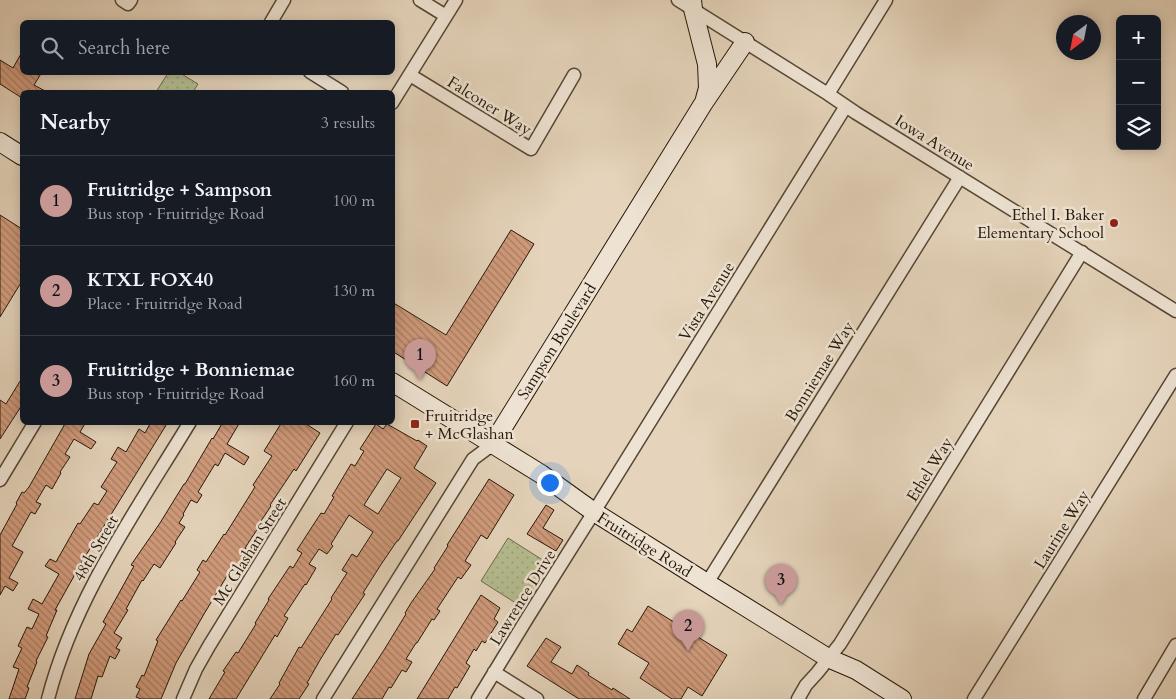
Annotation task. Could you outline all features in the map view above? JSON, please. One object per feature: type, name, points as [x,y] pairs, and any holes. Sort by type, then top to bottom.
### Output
[{"type":"main road","name":"Sampson Boulevard","points":[[688,3],[706,64],[708,88],[703,104]]},
{"type":"main road","name":"Sampson Boulevard","points":[[492,445],[703,104],[745,42]]},
{"type":"main road","points":[[0,142],[20,155]]},
{"type":"main road","name":"Fruitridge Road","points":[[395,384],[541,474],[594,512],[706,583],[828,658],[856,670],[902,699]]},
{"type":"street","points":[[272,20],[284,0]]},
{"type":"street","points":[[420,0],[446,16]]},
{"type":"street","points":[[395,98],[456,0]]},
{"type":"street","points":[[828,94],[886,0]]},
{"type":"street","name":"Iowa Avenue","points":[[688,3],[745,42],[846,106],[1176,311]]},
{"type":"street","points":[[315,75],[339,90]]},
{"type":"street","name":"Falconer Way","points":[[410,75],[530,149],[574,75]]},
{"type":"street","name":"Vista Avenue","points":[[594,512],[846,106]]},
{"type":"street","name":"Bonniemae Way","points":[[706,583],[960,177]]},
{"type":"street","name":"Ethel Way","points":[[798,699],[806,686],[840,644],[1082,252]]},
{"type":"street","name":"Laurine Way","points":[[974,699],[1176,375]]},
{"type":"street","points":[[0,480],[33,425]]},
{"type":"street","name":"48th Street","points":[[48,699],[66,644],[88,593],[188,425]]},
{"type":"street","name":"Mc Glashan Street","points":[[183,699],[196,669],[209,646],[344,425]]},
{"type":"street","name":"Sampson Boulevard","points":[[323,699],[473,459],[492,445]]},
{"type":"street","name":"Lawrence Drive","points":[[478,699],[594,512]]},
{"type":"street","points":[[1144,699],[1176,645]]},
{"type":"street","points":[[494,672],[537,699]]},
{"type":"green space","points":[[167,75],[183,75],[198,84],[194,90],[157,90]]},
{"type":"green space","points":[[508,538],[549,564],[522,607],[481,581]]},
{"type":"building","points":[[20,56],[20,75],[40,75],[34,85],[43,90],[20,90],[20,97],[0,84],[0,60],[13,68]]},
{"type":"building","points":[[0,215],[20,228],[20,284],[0,317]]},
{"type":"building","points":[[511,230],[534,244],[447,386],[395,353],[395,304],[446,335]]},
{"type":"building","points":[[20,381],[20,408],[0,439],[0,400],[6,404]]},
{"type":"building","points":[[64,425],[84,425],[80,432],[96,442],[91,449],[74,439],[65,454],[70,457],[52,489],[46,485],[36,502],[41,504],[35,514],[31,512],[12,546],[23,552],[9,578],[18,583],[13,591],[5,586],[0,595],[0,535],[22,492],[24,493]]},
{"type":"building","points":[[149,425],[166,425],[83,560],[55,610],[57,610],[46,636],[48,637],[36,661],[25,699],[9,699],[19,669],[13,667],[22,648],[18,646],[27,627],[32,629],[39,614],[28,609],[33,599],[42,604],[59,574],[45,566],[50,559],[56,562],[78,523],[80,524],[94,503],[98,505],[107,491],[101,487],[117,462],[111,459],[118,447],[126,452],[139,429],[145,433]]},
{"type":"building","points":[[221,425],[238,425],[227,444],[249,457],[244,465],[225,453],[218,466],[215,464],[198,492],[202,495],[197,503],[191,500],[183,514],[179,523],[185,527],[176,543],[160,568],[154,564],[142,580],[126,609],[128,610],[114,633],[122,638],[116,648],[120,650],[115,659],[110,656],[102,677],[98,676],[91,699],[75,699],[89,654],[106,624],[103,622],[134,566],[131,565]]},
{"type":"building","points":[[280,425],[308,425],[320,433],[296,471],[294,469],[270,505],[245,548],[248,550],[236,568],[233,566],[204,614],[176,663],[161,699],[141,699],[136,697],[140,689],[136,687],[142,675],[144,676],[158,641],[156,640],[200,572],[197,570],[203,560],[206,562],[225,535],[255,487],[253,485],[272,456],[264,451]]},
{"type":"building","points":[[375,425],[383,429],[389,425],[427,446],[414,468],[436,483],[380,566],[363,593],[365,594],[338,635],[336,634],[299,699],[270,699],[299,647],[301,648],[347,573],[342,570],[352,554],[357,557],[373,532],[349,515],[327,554],[319,549],[309,564],[316,568],[284,616],[288,618],[277,637],[275,635],[236,699],[209,699],[225,672],[223,671],[236,652],[238,653],[256,624],[268,599],[290,566],[293,568],[302,553],[297,550],[321,513],[324,514],[334,497],[332,496],[351,464],[355,466],[364,451],[360,449]],"holes":[[[387,469],[401,478],[378,514],[364,505]]]},
{"type":"building","points":[[489,479],[514,495],[487,539],[481,535],[465,561],[471,565],[461,579],[458,577],[437,609],[440,611],[434,620],[432,619],[406,659],[412,662],[406,672],[402,670],[382,699],[352,699],[384,650],[411,603],[435,569],[447,545]]},
{"type":"building","points":[[546,505],[554,510],[543,528],[563,540],[556,551],[527,534]]},
{"type":"building","points":[[481,595],[500,608],[494,619],[498,622],[485,643],[482,641],[476,651],[474,649],[466,663],[470,666],[448,699],[417,699]]},
{"type":"building","points":[[648,606],[727,655],[702,696],[688,687],[681,699],[672,699],[640,678],[649,663],[618,644],[627,629],[632,632]]},
{"type":"building","points":[[546,638],[561,647],[551,662],[572,674],[577,665],[589,673],[588,675],[630,699],[579,699],[527,666]]},
{"type":"place","name":"Ethel I. Baker Elementary School","points":[[1114,223]]},
{"type":"place","name":"Fruitridge + Sampson","points":[[420,380]]},
{"type":"place","name":"Fruitridge + McGlashan","points":[[415,424]]},
{"type":"place","name":"Fruitridge + Bonniemae","points":[[781,605]]},
{"type":"place","name":"KTXL FOX40","points":[[688,651]]}]
